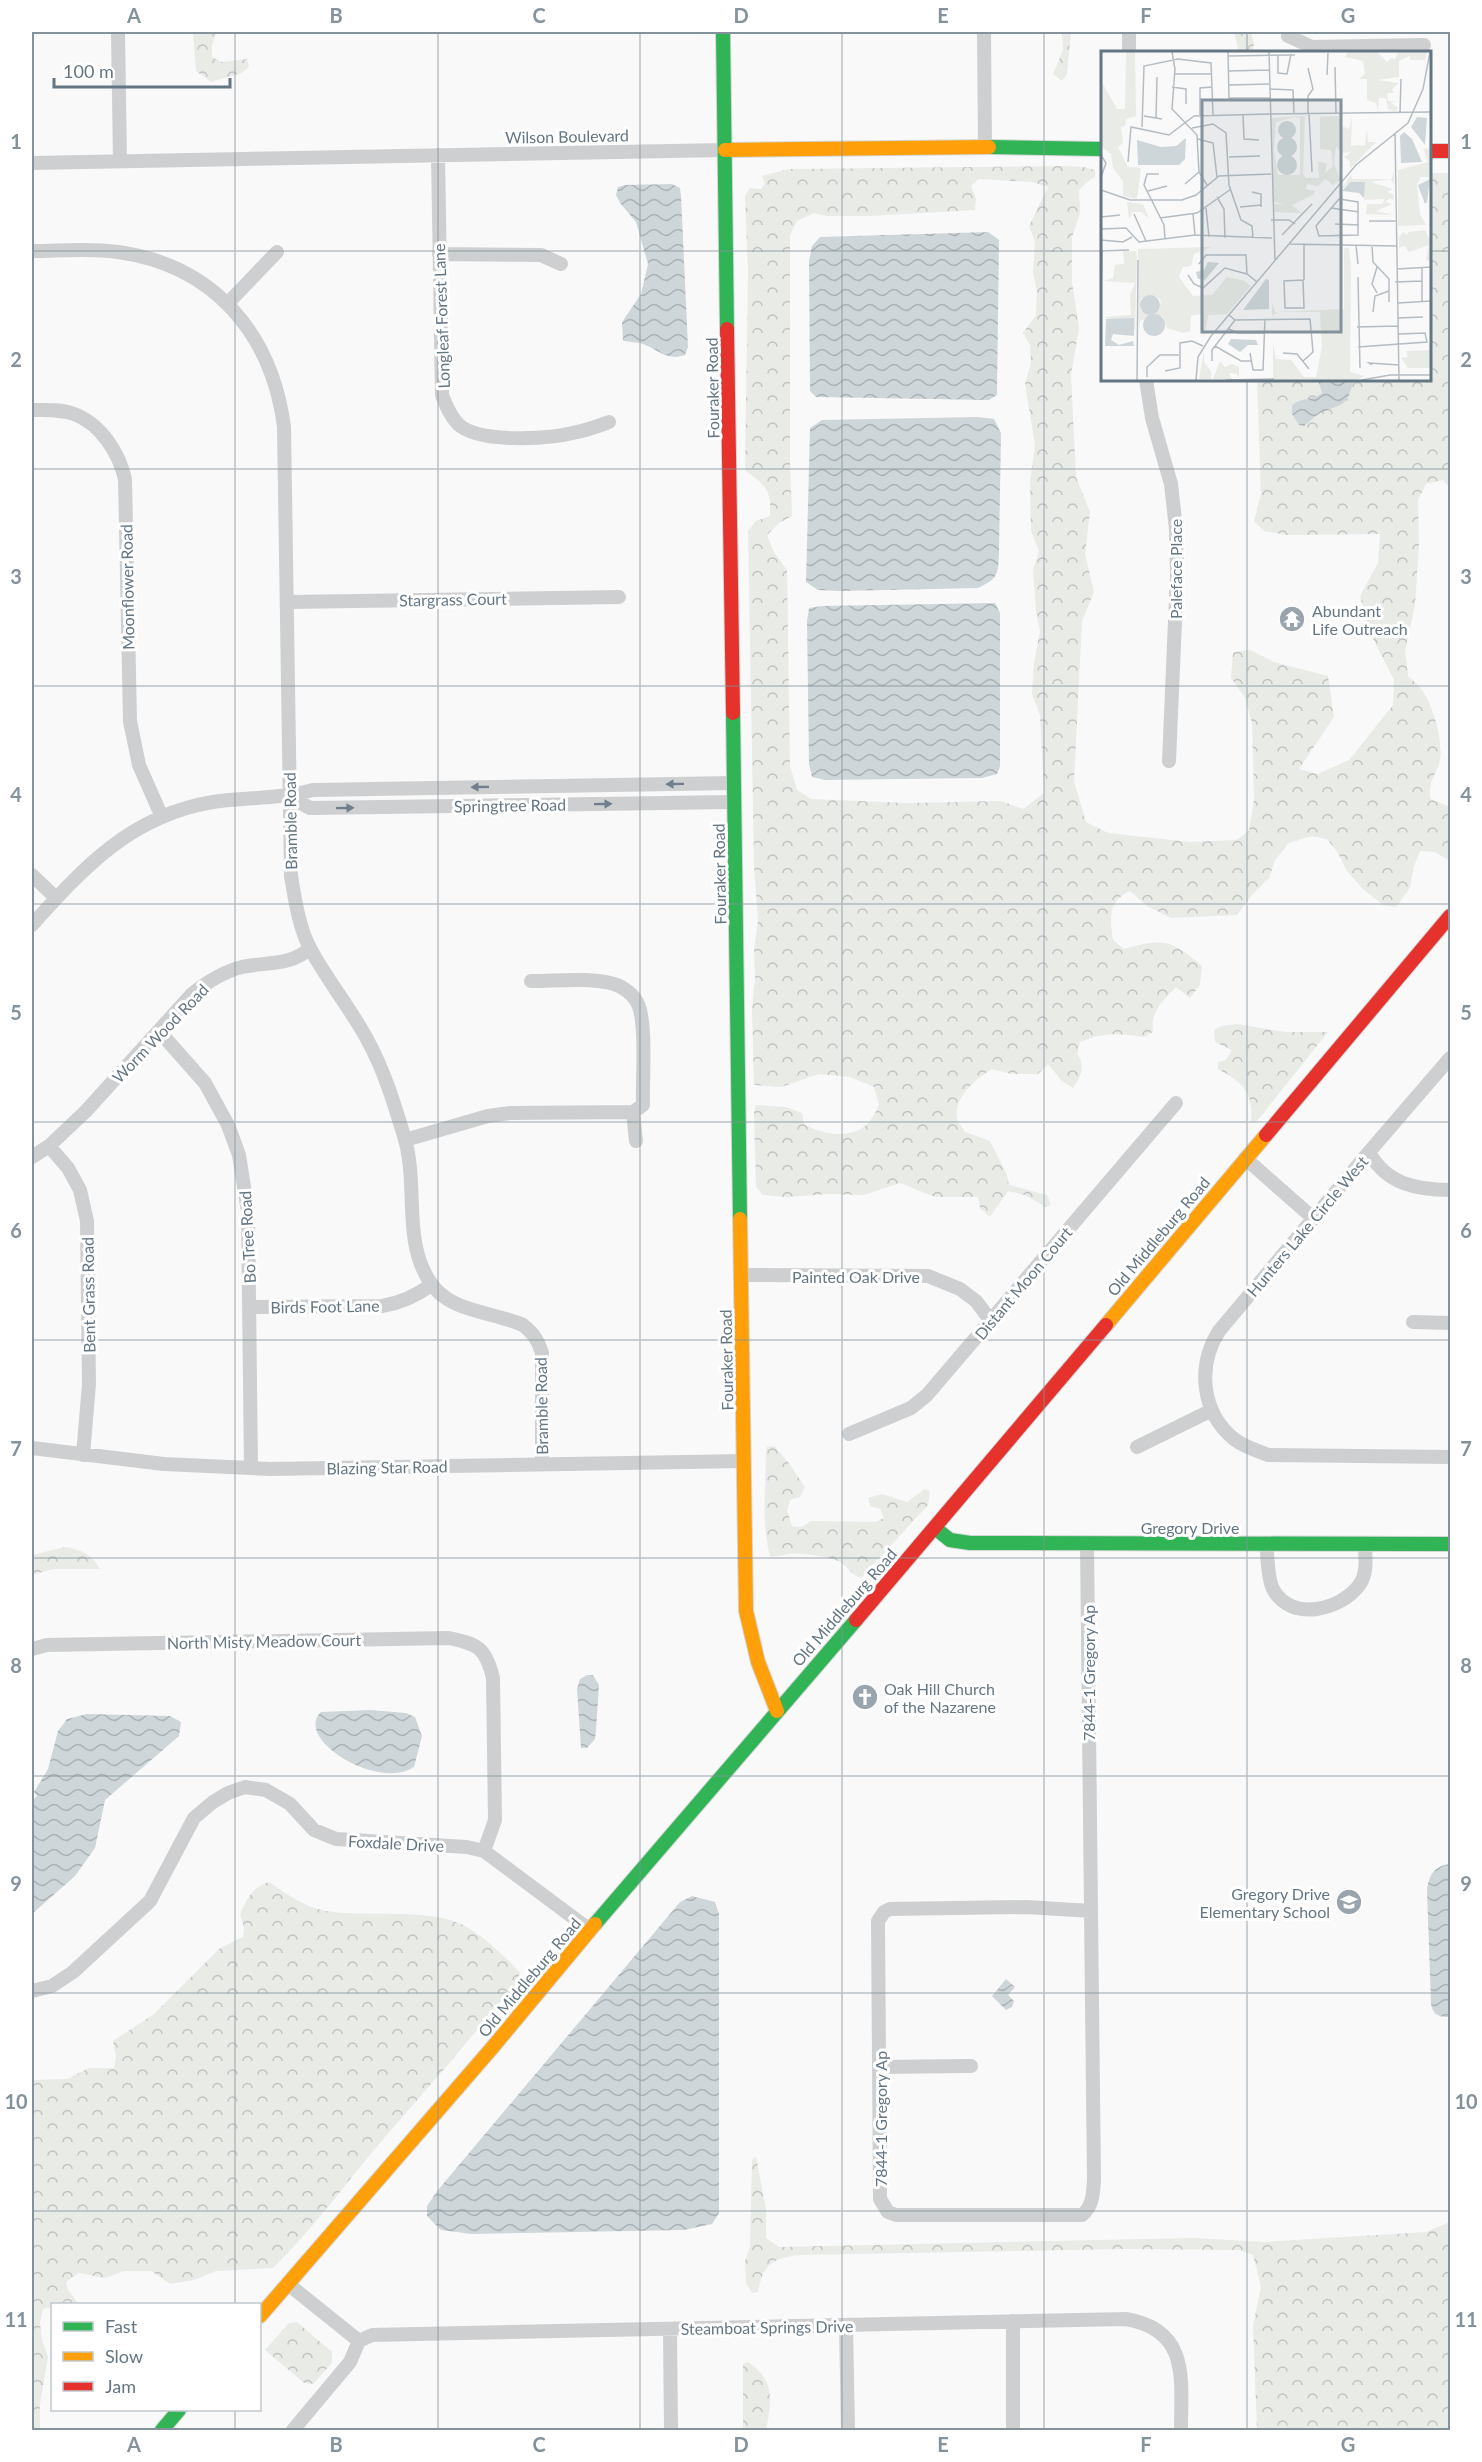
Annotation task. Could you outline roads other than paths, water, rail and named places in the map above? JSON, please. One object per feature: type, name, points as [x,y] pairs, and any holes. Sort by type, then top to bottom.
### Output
[{"type":"main road","name":"Fouraker Road","points":[[723,32],[746,1611],[750,1640],[760,1673],[777,1711]]},
{"type":"main road","name":"Wilson Boulevard","points":[[725,150],[1101,148]]},
{"type":"main road","points":[[1431,152],[1450,151]]},
{"type":"main road","name":"Old Middleburg Road","points":[[261,2315],[492,2048],[934,1528],[1450,916]]},
{"type":"main road","name":"Gregory Drive","points":[[934,1528],[950,1540],[970,1543],[1450,1544]]},
{"type":"main road","points":[[162,2430],[176,2411]]},
{"type":"street","points":[[118,32],[120,161]]},
{"type":"street","points":[[984,32],[985,147]]},
{"type":"street","points":[[1129,32],[1129,51]]},
{"type":"street","points":[[1288,36],[1312,47],[1424,43]]},
{"type":"street","name":"Wilson Boulevard","points":[[32,163],[725,150]]},
{"type":"street","name":"Longleaf Forest Lane","points":[[438,155],[442,395],[447,409],[459,425],[478,435],[532,437],[576,433],[609,422]]},
{"type":"street","name":"Bramble Road","points":[[32,251],[98,250],[135,255],[158,261],[186,274],[228,303],[241,316],[271,371],[281,406],[284,441],[291,876],[296,902],[310,948],[367,1039],[386,1080],[405,1140],[413,1184],[414,1245],[423,1271],[431,1284],[455,1304],[523,1324],[538,1342],[542,1353],[542,1464]]},
{"type":"street","points":[[228,303],[276,252]]},
{"type":"street","points":[[439,254],[541,255],[561,264]]},
{"type":"street","name":"Paleface Place","points":[[1146,381],[1152,418],[1172,484],[1175,511],[1177,574],[1169,761]]},
{"type":"street","name":"Moonflower Road","points":[[32,410],[63,411],[81,417],[100,432],[113,448],[122,468],[125,479],[130,721],[139,765],[162,818]]},
{"type":"street","name":"Stargrass Court","points":[[287,602],[619,597]]},
{"type":"street","name":"Springtree Road","points":[[32,925],[82,870],[107,849],[142,826],[180,810],[211,802],[290,797],[313,790],[733,783]]},
{"type":"street","name":"Springtree Road","points":[[290,797],[310,808],[734,802]]},
{"type":"street","points":[[32,875],[56,898]]},
{"type":"street","name":"Worm Wood Road","points":[[32,1157],[49,1146],[86,1111],[192,994],[218,975],[239,968],[280,962],[297,957],[310,948]]},
{"type":"street","points":[[405,1140],[488,1116],[510,1113],[633,1112],[643,1105],[642,1020],[639,1005],[633,996],[616,984],[593,980],[531,981]]},
{"type":"street","name":"Bo Tree Road","points":[[159,1031],[205,1083],[228,1125],[238,1155],[248,1212],[251,1468]]},
{"type":"street","name":"Hunters Lake Circle West","points":[[1212,1410],[1206,1394],[1204,1376],[1207,1354],[1218,1331],[1450,1059]]},
{"type":"street","name":"Distant Moon Court","points":[[849,1434],[895,1415],[921,1401],[1176,1103]]},
{"type":"street","points":[[633,1112],[636,1141]]},
{"type":"street","name":"Bent Grass Road","points":[[49,1146],[68,1168],[80,1190],[87,1221],[89,1384],[83,1455]]},
{"type":"street","points":[[1369,1152],[1388,1175],[1408,1185],[1419,1189],[1450,1190]]},
{"type":"street","points":[[1245,1158],[1313,1218]]},
{"type":"street","name":"Painted Oak Drive","points":[[742,1275],[928,1276],[960,1289],[976,1301],[991,1321]]},
{"type":"street","name":"Birds Foot Lane","points":[[250,1307],[382,1306],[395,1304],[418,1294],[431,1284]]},
{"type":"street","points":[[1413,1322],[1450,1323]]},
{"type":"street","points":[[1137,1447],[1212,1410],[1220,1424],[1234,1438],[1247,1447],[1268,1455],[1450,1457]]},
{"type":"street","name":"Blazing Star Road","points":[[32,1448],[164,1464],[251,1468],[744,1461]]},
{"type":"street","name":"7844-1 Gregory Ap","points":[[1087,1544],[1094,2180],[1093,2199],[1088,2210],[1082,2215],[1007,2217],[896,2215],[888,2212],[880,2199],[878,1921],[884,1912],[890,1909],[1026,1907],[1091,1911]]},
{"type":"street","points":[[1266,1544],[1272,1588],[1280,1598],[1301,1609],[1327,1609],[1359,1585],[1366,1570],[1365,1544]]},
{"type":"street","name":"North Misty Meadow Court","points":[[32,1649],[47,1644],[448,1638],[469,1642],[480,1648],[489,1661],[493,1678],[495,1820],[484,1851]]},
{"type":"street","name":"Foxdale Drive","points":[[32,1990],[52,1986],[73,1972],[150,1901],[194,1818],[213,1802],[245,1787],[266,1790],[279,1796],[314,1830],[336,1839],[467,1846],[484,1851],[590,1930]]},
{"type":"street","points":[[879,2067],[971,2066]]},
{"type":"street","points":[[288,2284],[359,2341],[350,2362],[295,2430]]},
{"type":"street","name":"Steamboat Springs Drive","points":[[359,2341],[372,2335],[1126,2319],[1142,2322],[1156,2329],[1168,2339],[1180,2366],[1181,2430]]},
{"type":"street","points":[[1013,2321],[1013,2430]]},
{"type":"street","points":[[846,2325],[848,2424]]},
{"type":"street","points":[[670,2329],[671,2430]]},
{"type":"water","points":[[672,184],[680,188],[681,196],[688,347],[685,355],[673,357],[643,344],[623,341],[622,322],[641,294],[648,264],[636,222],[616,195],[618,187],[625,185]]},
{"type":"water","points":[[988,232],[999,240],[997,395],[989,400],[816,397],[810,391],[809,261],[812,246],[820,237]]},
{"type":"water","points":[[1318,381],[1354,381],[1344,402],[1318,414],[1304,426],[1299,425],[1292,414],[1292,405],[1322,393]]},
{"type":"water","points":[[978,417],[994,419],[1001,433],[999,559],[994,578],[978,588],[839,591],[818,590],[806,582],[810,428],[822,420]]},
{"type":"water","points":[[995,603],[1000,613],[1000,767],[997,774],[982,778],[825,780],[812,777],[809,764],[807,621],[809,608]]},
{"type":"water","points":[[593,1675],[599,1685],[596,1730],[595,1739],[587,1748],[581,1748],[577,1689],[580,1679]]},
{"type":"water","points":[[371,1710],[406,1713],[415,1717],[422,1736],[414,1767],[399,1773],[381,1772],[362,1767],[344,1759],[329,1748],[319,1735],[316,1723],[321,1712]]},
{"type":"water","points":[[87,1714],[170,1716],[181,1722],[179,1736],[105,1800],[95,1848],[75,1876],[32,1914],[32,1801],[37,1796],[34,1792],[48,1769],[58,1731],[67,1719]]},
{"type":"water","points":[[1450,1864],[1450,2017],[1443,2017],[1433,2011],[1431,2004],[1427,1890],[1433,1872]]},
{"type":"water","points":[[692,1896],[715,1902],[719,1914],[719,2213],[712,2224],[684,2230],[471,2234],[441,2230],[427,2216],[427,2206],[438,2190],[680,1902]]},
{"type":"water","points":[[1006,1979],[1015,1987],[1008,1995],[1014,2001],[1012,2007],[1006,2010],[992,1996]]},
{"type":"place","name":"Abundant Life Outreach","points":[[1292,619]]},
{"type":"place","name":"Oak Hill Church of the Nazarene","points":[[865,1697]]},
{"type":"place","name":"Gregory Drive Elementary School","points":[[1349,1902]]}]
